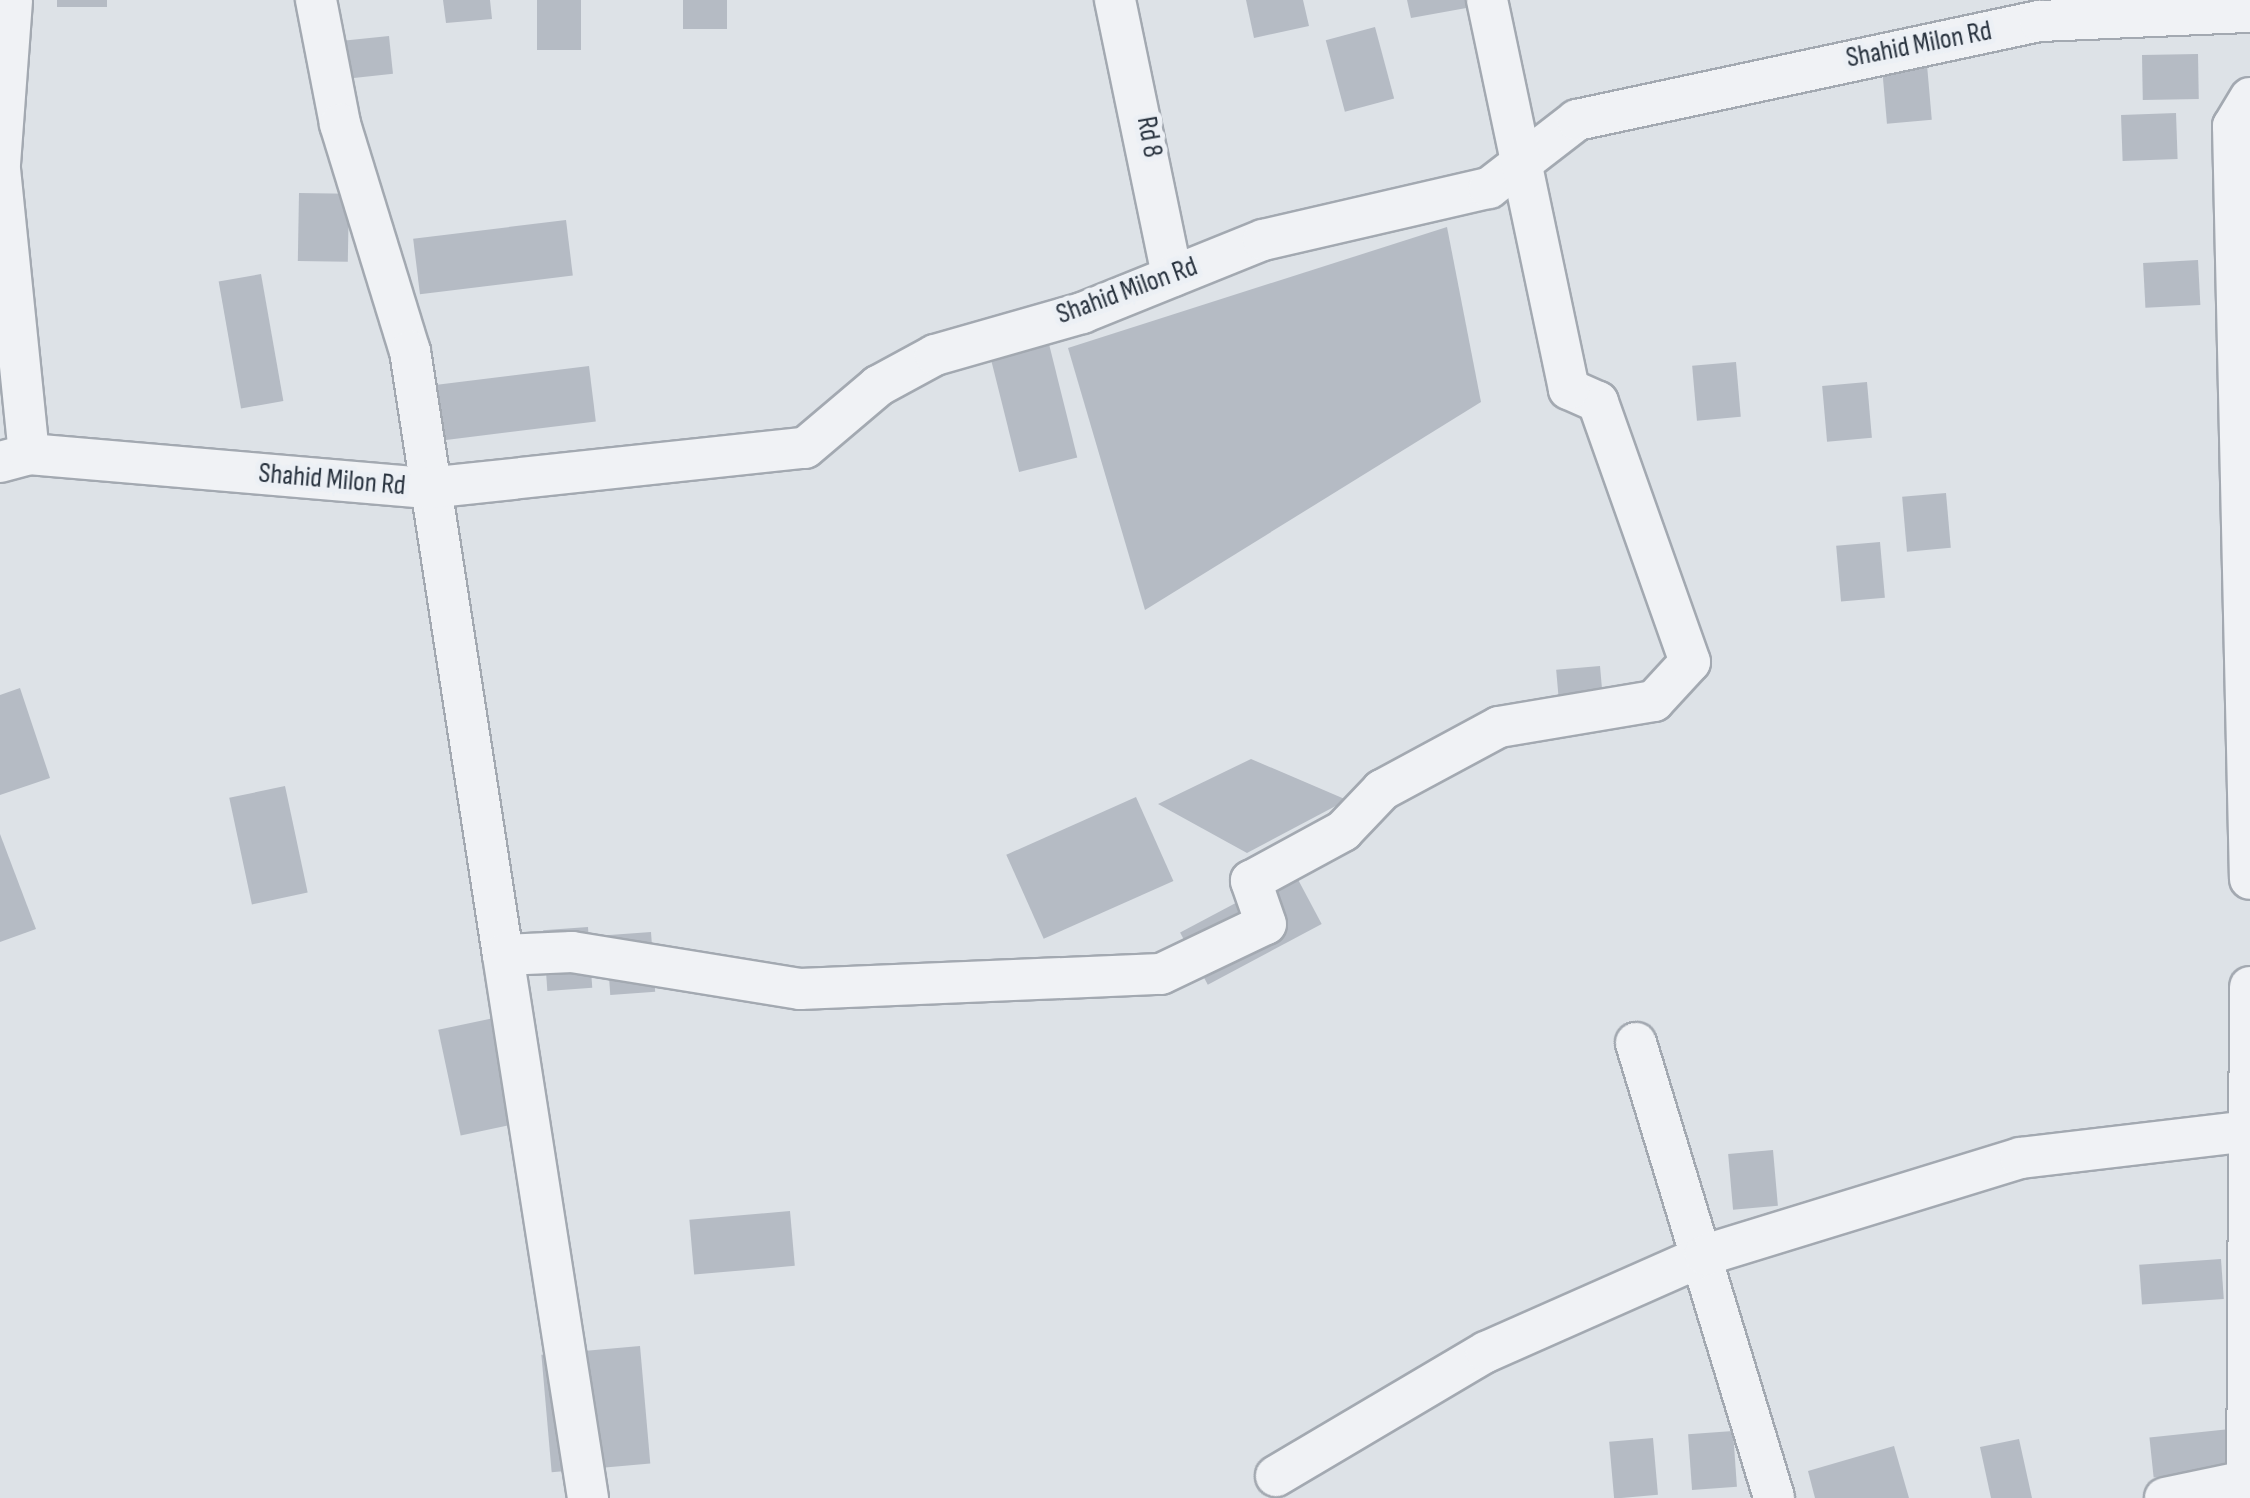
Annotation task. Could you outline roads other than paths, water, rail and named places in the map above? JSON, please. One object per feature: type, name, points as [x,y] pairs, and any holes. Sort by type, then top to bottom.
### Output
[{"type":"street","points":[[12,0],[0,167],[14,458]]},
{"type":"street","points":[[316,0],[340,124],[410,352],[428,488],[588,1498]]},
{"type":"street","name":"Rd 8","points":[[1115,0],[1172,276]]},
{"type":"street","points":[[503,955],[572,952],[800,990],[1161,974],[1266,924],[1250,882],[1343,831],[1382,790],[1499,727],[1654,702],[1690,662],[1598,402],[1570,388],[1526,161],[1487,0]]},
{"type":"street","name":"Shahid Milon Rd","points":[[14,458],[428,488],[804,448],[904,369],[1172,276],[1263,240],[1489,188],[1578,120],[1823,63],[2040,21],[2250,12]]},
{"type":"street","points":[[2250,98],[2233,126],[2250,879]]},
{"type":"street","points":[[2165,1498],[2247,1490],[2250,987]]},
{"type":"street","points":[[1636,1044],[1705,1255],[1774,1498]]},
{"type":"street","points":[[1276,1476],[1486,1352],[1705,1255],[2020,1158],[2249,1131]]}]
